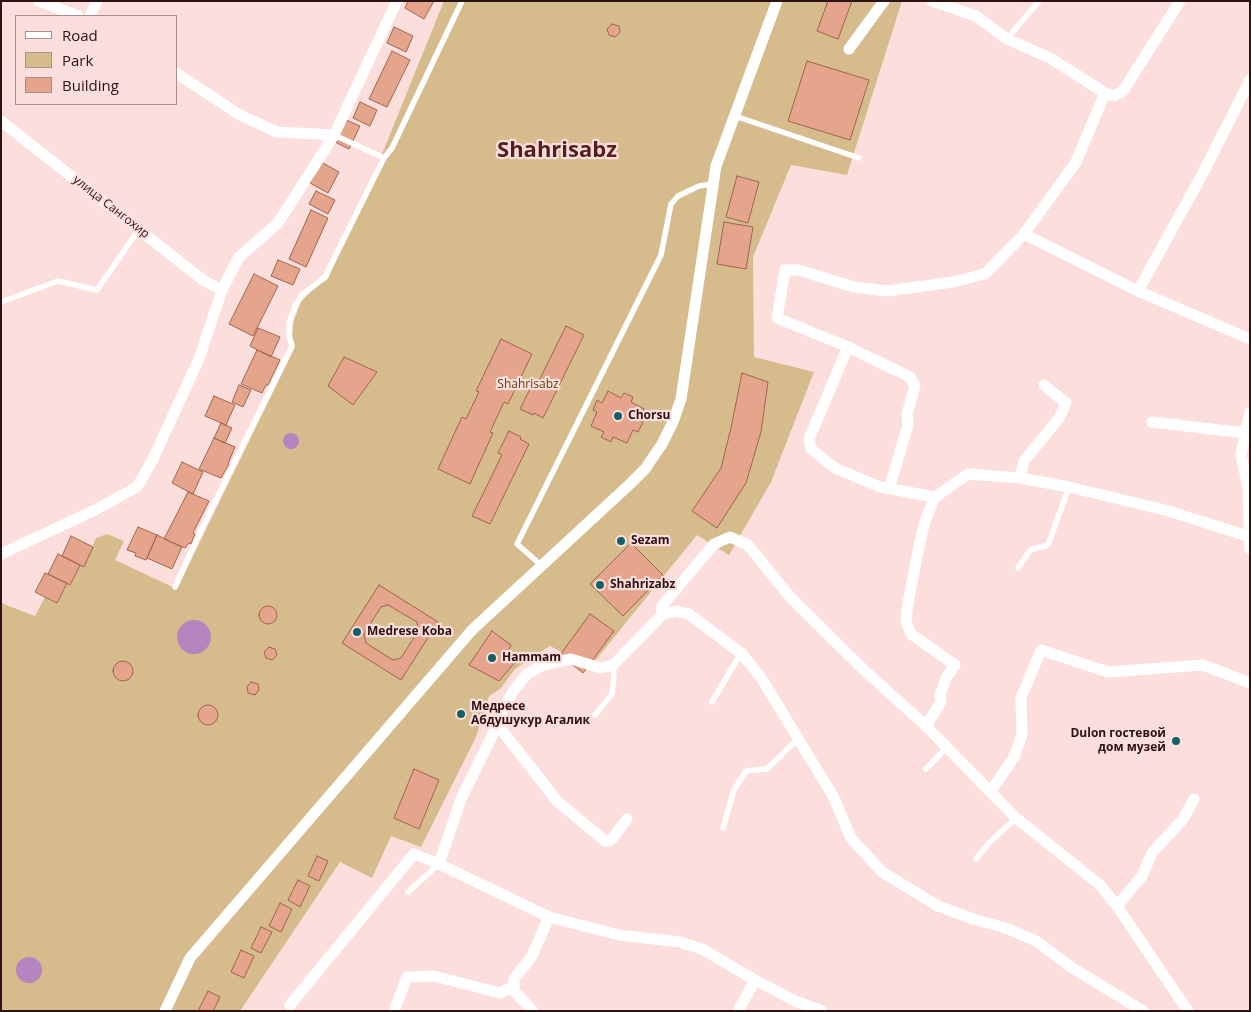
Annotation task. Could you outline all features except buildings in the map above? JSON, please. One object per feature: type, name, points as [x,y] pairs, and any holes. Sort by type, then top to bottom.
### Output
[{"type":"street","points":[[39,1],[75,15]]},
{"type":"street","points":[[90,15],[97,1]]},
{"type":"street","points":[[165,1011],[190,958],[472,630],[645,469],[662,444],[673,422],[681,399],[716,166],[777,1]]},
{"type":"street","points":[[849,49],[884,1]]},
{"type":"street","points":[[932,1],[976,16],[1007,39],[1050,58],[1105,93],[1114,96],[1122,92],[1180,1]]},
{"type":"street","points":[[1,554],[95,510],[138,486],[152,461],[199,359],[222,290],[238,257],[278,222],[334,135],[392,2]]},
{"type":"street","points":[[178,74],[240,115],[277,132],[334,135]]},
{"type":"street","points":[[1138,291],[1203,173],[1250,80]]},
{"type":"street","points":[[889,489],[908,425],[907,414],[915,386],[910,377],[848,347],[777,318],[785,270],[798,270],[854,287],[887,291],[953,282],[985,274],[1024,234],[1076,162],[1105,93]]},
{"type":"street","name":"улица Сангохир","points":[[1,121],[203,280],[222,290]]},
{"type":"street","points":[[1024,234],[1138,291],[1250,339]]},
{"type":"street","points":[[848,347],[808,439],[810,448],[835,468],[880,487],[935,497]]},
{"type":"street","points":[[1020,478],[1024,461],[1059,418],[1066,403],[1044,385]]},
{"type":"street","points":[[926,726],[942,702],[940,695],[946,678],[954,665],[911,634],[906,622],[919,546],[935,497],[968,474],[1020,478],[1069,487],[1169,511],[1249,541],[1248,488],[1241,454],[1250,412]]},
{"type":"street","points":[[1152,422],[1245,433]]},
{"type":"street","points":[[662,615],[662,606],[714,544],[730,537],[748,545],[791,598],[926,726],[1016,818],[1100,885],[1117,906],[1188,1011]]},
{"type":"street","points":[[439,864],[461,799],[514,690],[527,674],[543,665],[571,659],[601,668],[613,665],[662,615],[676,611],[689,614],[740,653],[760,676],[833,796],[851,838],[882,872],[938,906],[976,920],[1006,928],[1036,940],[1071,967],[1143,1011]]},
{"type":"street","points":[[991,791],[1014,757],[1022,735],[1021,698],[1041,650],[1108,672],[1203,665],[1250,682]]},
{"type":"street","points":[[497,724],[557,801],[604,841],[611,840],[627,818]]},
{"type":"street","points":[[1117,906],[1142,876],[1152,853],[1183,819],[1194,799]]},
{"type":"street","points":[[290,1005],[414,854],[439,864],[549,917],[618,935],[680,942],[702,949],[754,980],[822,1011]]},
{"type":"street","points":[[533,1011],[514,991],[514,979],[532,956],[549,917]]},
{"type":"street","points":[[394,1011],[407,978],[434,976],[500,993],[514,986]]},
{"type":"street","points":[[738,1011],[754,980]]},
{"type":"lane","points":[[175,587],[292,346],[289,335],[289,323],[295,306],[302,295],[325,277],[384,158],[392,148],[462,1]]},
{"type":"lane","points":[[1007,39],[1039,1]]},
{"type":"lane","points":[[735,116],[859,158]]},
{"type":"lane","points":[[334,135],[384,158]]},
{"type":"lane","points":[[541,565],[517,544],[661,255],[671,204],[678,196],[699,186],[713,184]]},
{"type":"lane","points":[[1,302],[58,281],[97,290],[139,229]]},
{"type":"lane","points":[[1018,568],[1030,550],[1048,545],[1069,487]]},
{"type":"lane","points":[[712,702],[740,653]]},
{"type":"lane","points":[[595,715],[612,694],[613,665]]},
{"type":"lane","points":[[722,828],[734,790],[746,771],[767,769],[798,739]]},
{"type":"lane","points":[[926,769],[947,747]]},
{"type":"lane","points":[[976,859],[989,843],[1016,818]]},
{"type":"lane","points":[[408,892],[439,864]]},
{"type":"green space","name":"Shahrisabz","points":[[444,1],[902,1],[847,175],[791,165],[753,257],[754,357],[814,372],[771,482],[729,555],[697,535],[590,667],[550,646],[515,669],[500,689],[489,696],[476,737],[421,847],[391,836],[372,878],[340,862],[240,1011],[1,1011],[1,603],[35,616],[45,597],[57,603],[67,583],[70,585],[80,565],[84,566],[96,538],[107,534],[124,541],[115,560],[177,589],[295,347],[292,338],[294,320],[301,302],[313,289],[328,279],[378,164]]},
{"type":"shaded area","points":[[291,433],[297,435],[299,441],[297,447],[291,449],[285,447],[283,441],[285,435]]},
{"type":"shaded area","points":[[194,620],[201,621],[206,625],[210,630],[210,644],[206,649],[201,653],[194,654],[187,653],[182,649],[178,644],[177,637],[178,630],[182,625],[187,621]]},
{"type":"shaded area","points":[[29,957],[38,961],[42,970],[38,979],[29,983],[20,979],[16,970],[20,961]]},
{"type":"place","name":"Chorsu","points":[[618,416]]},
{"type":"place","name":"Sezam","points":[[621,541]]},
{"type":"place","name":"Shahrizabz","points":[[600,585]]},
{"type":"place","name":"Medrese Koba","points":[[357,632]]},
{"type":"place","name":"Hammam","points":[[492,658]]},
{"type":"place","name":"Медресе Абдушукур Агалик","points":[[461,714]]},
{"type":"place","name":"Dulon гостевой дом музей","points":[[1176,741]]},
{"type":"district","name":"Shahrisabz","points":[[557,151]]}]
